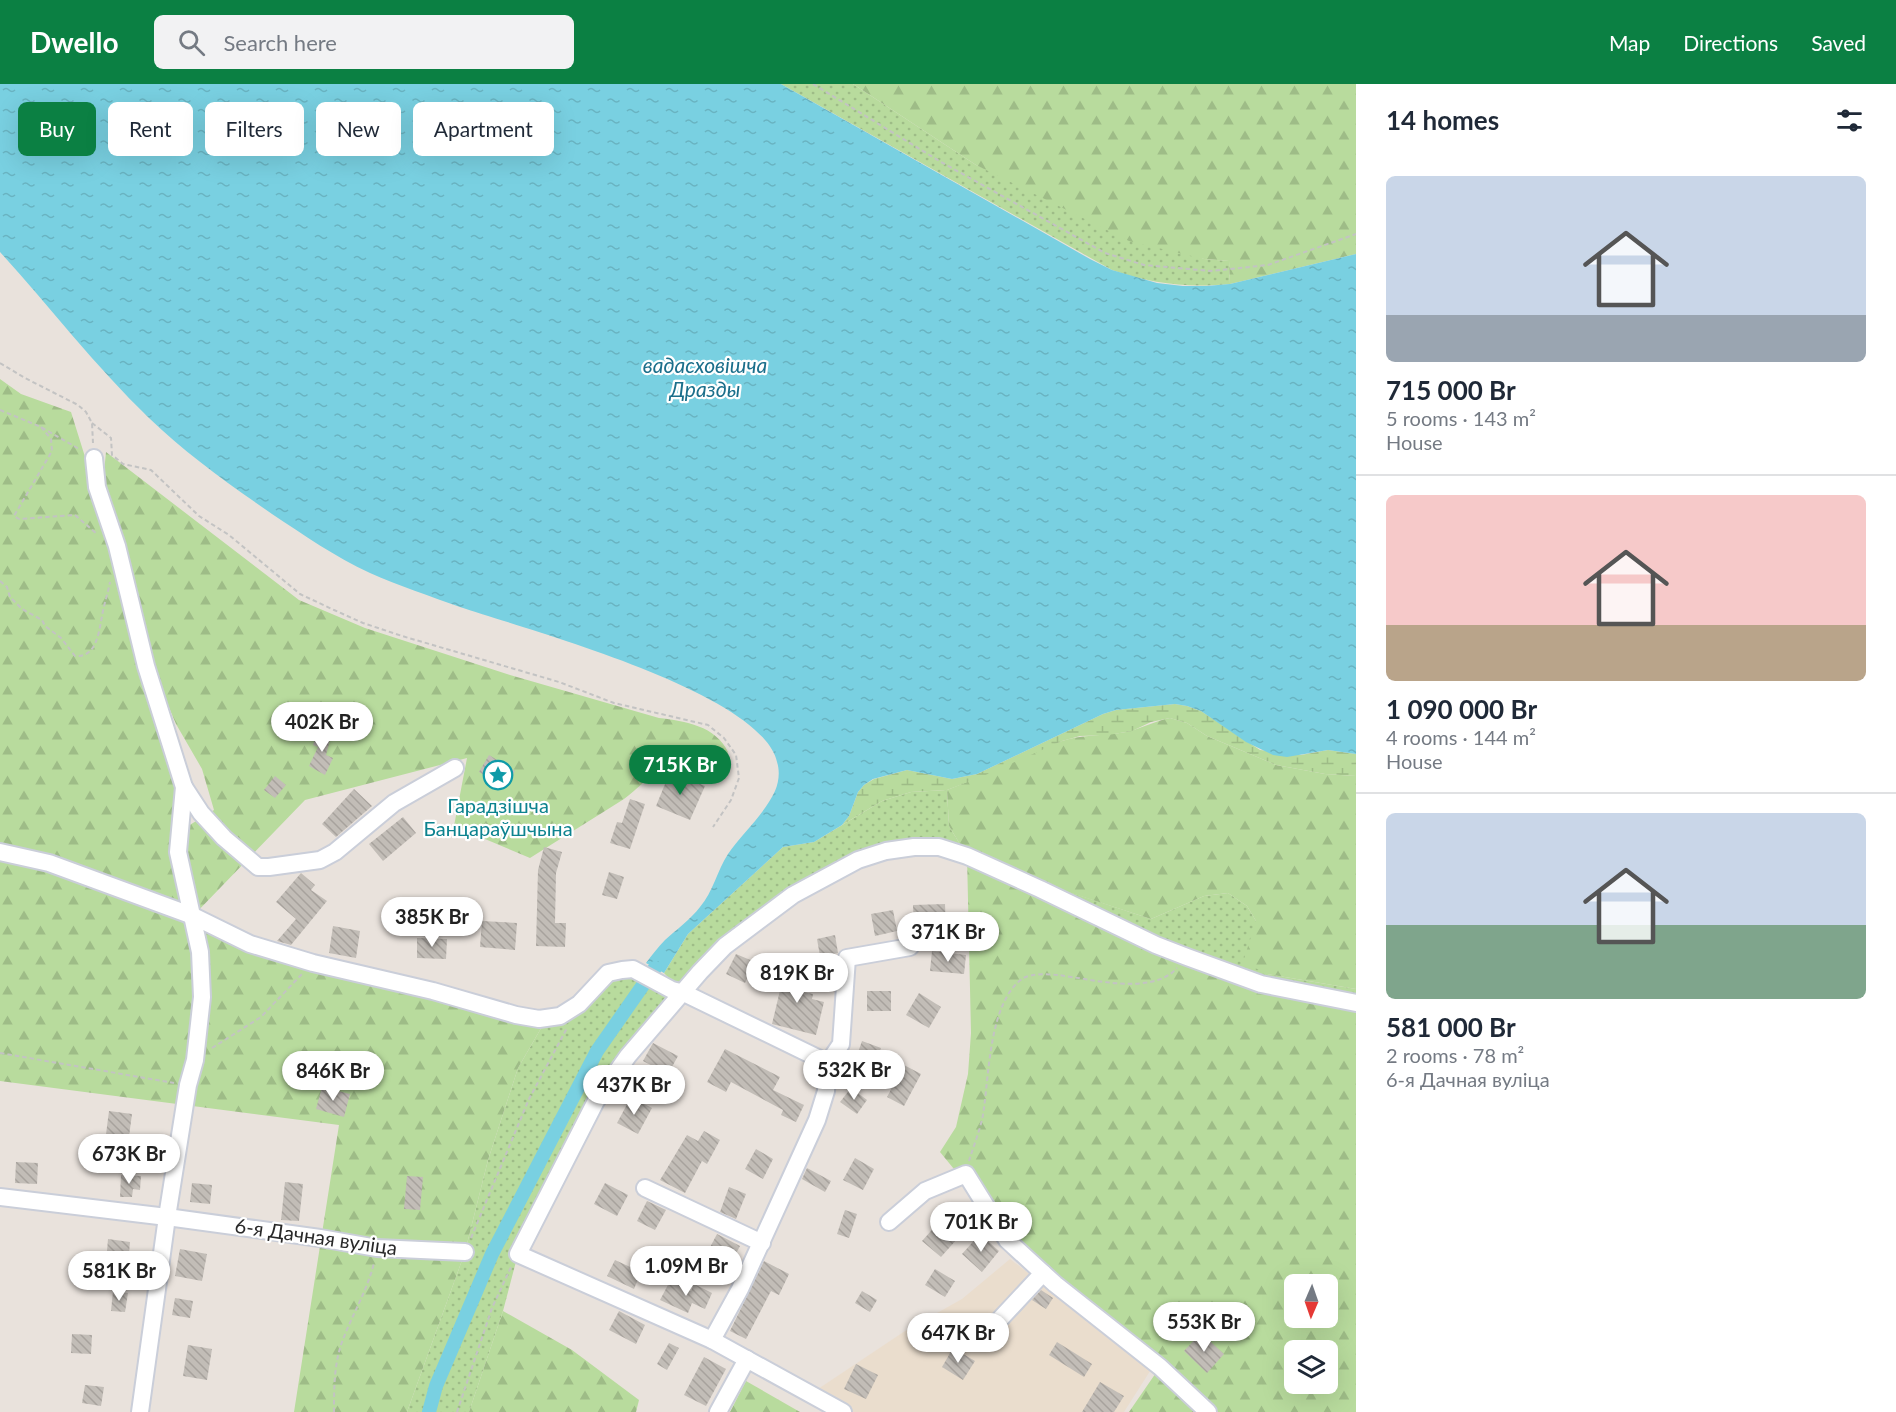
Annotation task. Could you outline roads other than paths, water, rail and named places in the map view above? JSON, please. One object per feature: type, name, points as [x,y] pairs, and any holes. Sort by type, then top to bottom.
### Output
[{"type":"street","points":[[94,458],[97,488],[117,546],[146,666],[184,787],[201,813],[224,838],[258,867],[320,860],[335,852],[394,803],[455,768]]},
{"type":"street","points":[[140,1412],[167,1217],[188,1085],[195,1060],[202,997],[200,952],[178,852],[184,787]]},
{"type":"street","points":[[843,1412],[712,1340],[518,1254],[596,1101],[628,1056],[678,992],[725,946],[757,920],[793,895],[858,860],[886,851],[914,847],[939,847],[967,856],[1156,945],[1187,957],[1261,984],[1356,1003]]},
{"type":"street","points":[[0,852],[49,863],[193,916],[250,944],[313,963],[433,991],[516,1016],[539,1019],[560,1016],[579,1004],[608,973],[633,969],[828,1063]]},
{"type":"street","points":[[712,1340],[762,1243],[817,1120],[826,1091],[828,1063],[841,1044],[847,958],[910,947]]},
{"type":"street","points":[[890,1222],[925,1191],[966,1173],[1007,1240],[1043,1273],[1160,1367],[1202,1410]]},
{"type":"street","points":[[645,1188],[762,1243]]},
{"type":"street","name":"6-я Дачная вуліца","points":[[0,1197],[167,1217],[377,1248],[465,1252]]},
{"type":"street","points":[[988,1332],[1043,1273]]},
{"type":"street","points":[[718,1412],[747,1359]]},
{"type":"water","name":"вадасховішча Дразды","points":[[0,84],[781,84],[1112,270],[1157,283],[1206,286],[1230,284],[1356,254],[1356,754],[1328,750],[1287,757],[1273,755],[1246,742],[1201,711],[1175,704],[1116,710],[1103,714],[977,774],[952,779],[907,770],[873,779],[858,792],[849,816],[842,825],[814,842],[783,847],[688,934],[664,973],[646,963],[662,943],[692,916],[704,901],[728,854],[765,808],[775,791],[779,776],[778,765],[762,736],[730,711],[687,688],[637,666],[392,582],[357,567],[320,545],[224,480],[149,418],[110,378],[0,252]]},
{"type":"waterway","points":[[429,1412],[436,1386],[492,1254],[597,1051],[655,968]]},
{"type":"place","name":"Гарадзішча Банцараўшчына","points":[[498,775]]}]
